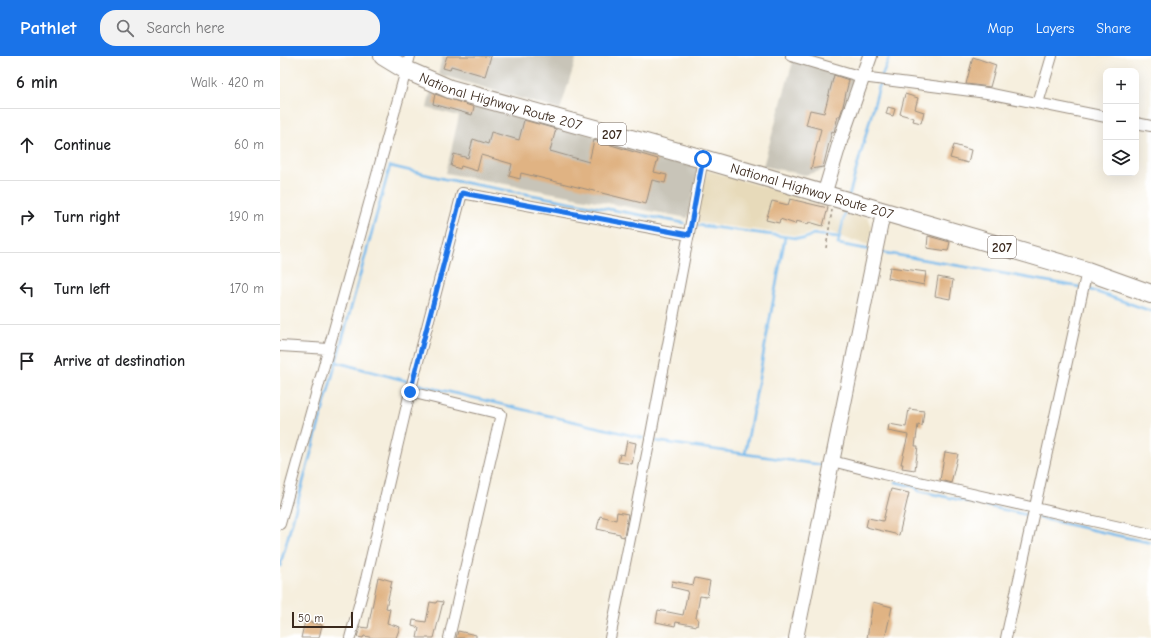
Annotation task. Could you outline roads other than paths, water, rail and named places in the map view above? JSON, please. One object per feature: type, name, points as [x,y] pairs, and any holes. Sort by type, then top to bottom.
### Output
[{"type":"highway","name":"National Highway Route 207","points":[[383,56],[408,63],[450,89],[703,159],[883,213],[1087,271],[1151,294]]},
{"type":"street","points":[[792,56],[862,77],[987,93],[1103,116]]},
{"type":"street","points":[[839,199],[862,77],[870,56]]},
{"type":"street","points":[[1038,103],[1052,56]]},
{"type":"street","points":[[280,524],[408,63]]},
{"type":"street","points":[[1139,124],[1151,126]]},
{"type":"street","points":[[610,638],[651,434],[703,159]]},
{"type":"street","points":[[350,638],[368,571],[410,392],[462,193],[689,235]]},
{"type":"street","points":[[796,638],[883,213]]},
{"type":"street","points":[[1006,638],[1087,271]]},
{"type":"street","points":[[280,346],[329,349]]},
{"type":"street","points":[[410,392],[500,414],[449,638]]},
{"type":"street","points":[[832,461],[883,474],[1151,534]]},
{"type":"waterway","points":[[881,78],[890,56]]},
{"type":"waterway","points":[[849,196],[880,83]]},
{"type":"waterway","points":[[280,566],[390,166],[445,179],[684,223]]},
{"type":"waterway","points":[[846,208],[838,244],[871,250]]},
{"type":"waterway","points":[[696,225],[804,239],[813,234],[838,237]]},
{"type":"waterway","points":[[745,454],[785,237]]},
{"type":"waterway","points":[[880,252],[1080,287]]},
{"type":"waterway","points":[[1085,288],[1151,311]]},
{"type":"waterway","points":[[336,362],[407,381]]},
{"type":"waterway","points":[[416,384],[643,438]]},
{"type":"waterway","points":[[655,441],[822,465]]},
{"type":"waterway","points":[[837,467],[848,470]]},
{"type":"waterway","points":[[896,482],[915,487],[919,491],[1027,515]]},
{"type":"waterway","points":[[1039,518],[1151,543]]}]
